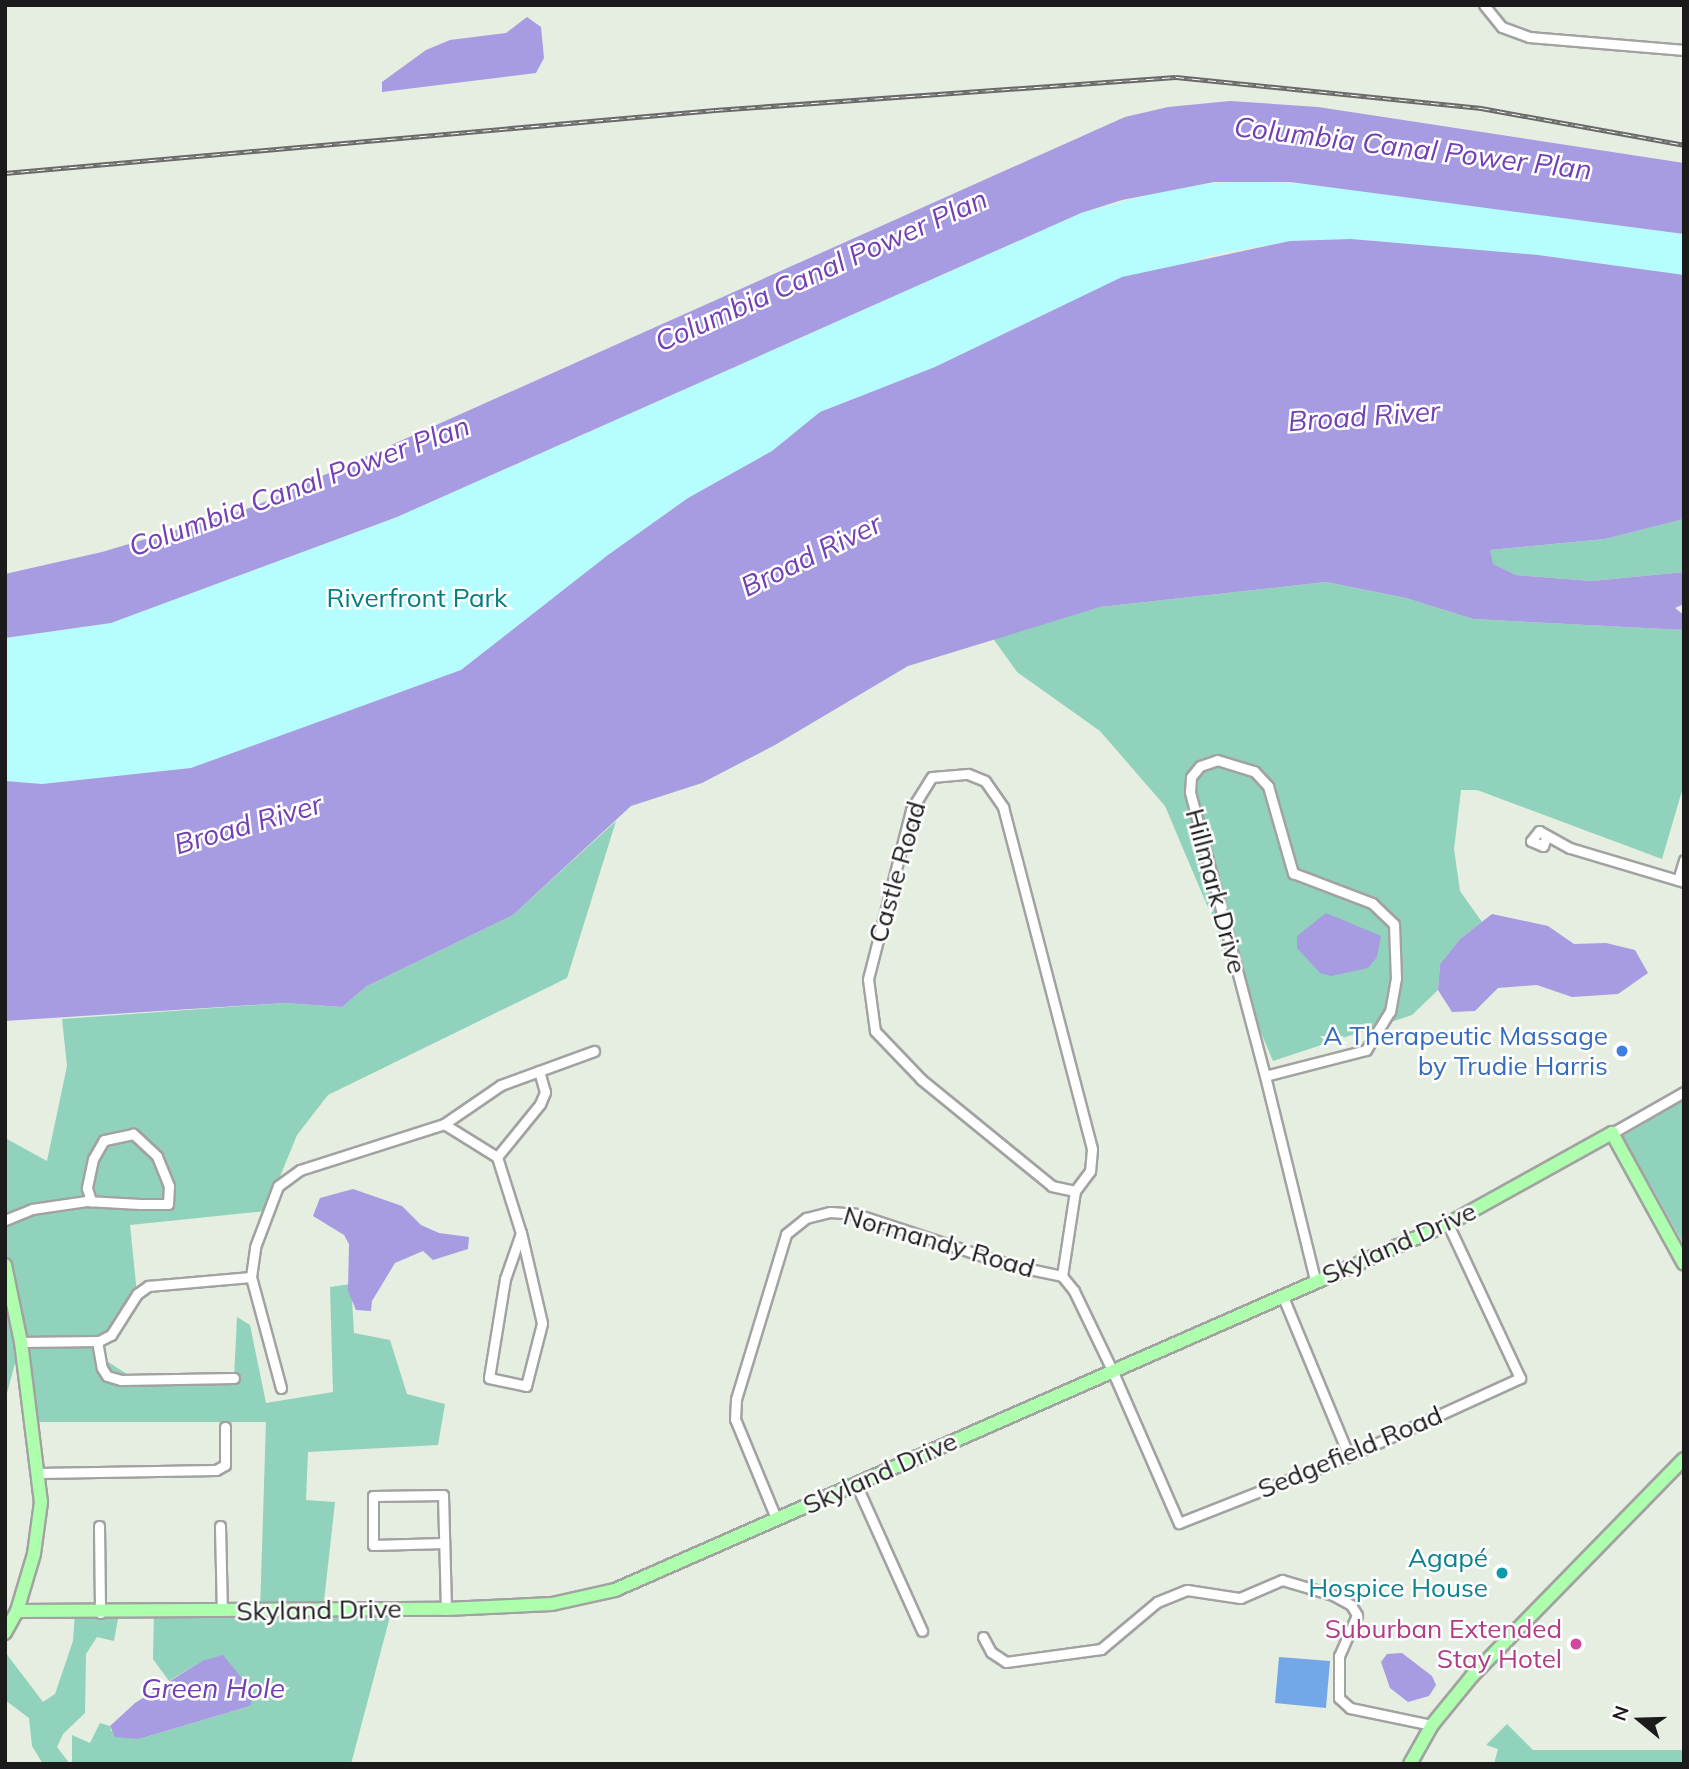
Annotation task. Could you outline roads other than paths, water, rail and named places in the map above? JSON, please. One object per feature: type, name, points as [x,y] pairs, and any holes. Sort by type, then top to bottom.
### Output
[{"type":"street","points":[[1484,5],[1502,27],[1529,37],[1684,50]]},
{"type":"street","name":"Hillmark Drive","points":[[1265,1076],[1366,1050],[1390,1011],[1397,939],[1390,918],[1372,903],[1293,873],[1268,786],[1254,771],[1217,760],[1200,766],[1191,777],[1190,792],[1265,1076],[1315,1280]]},
{"type":"street","name":"Castle Road","points":[[1062,1276],[1075,1191],[1090,1171],[1092,1149],[1003,807],[985,781],[968,774],[932,777],[911,810],[868,979],[875,1031],[921,1079],[1052,1186],[1075,1191]]},
{"type":"street","points":[[1546,837],[1681,881],[1684,860]]},
{"type":"street","points":[[281,1388],[251,1277],[255,1247],[278,1186],[300,1170],[444,1124],[501,1085],[594,1051]]},
{"type":"street","points":[[497,1157],[540,1104],[545,1092],[539,1071]]},
{"type":"street","name":"Skyland Drive","points":[[17,1611],[100,1613],[446,1609],[552,1604],[586,1598],[628,1584],[1283,1297],[1315,1280],[1448,1224],[1684,1092]]},
{"type":"street","points":[[444,1124],[497,1157],[522,1233],[542,1323],[526,1386],[489,1378],[505,1279],[522,1233]]},
{"type":"street","points":[[1612,1133],[1684,1264]]},
{"type":"street","points":[[5,1220],[32,1209],[91,1201],[168,1204],[169,1186],[157,1156],[133,1134],[104,1140],[93,1159],[87,1188],[91,1201]]},
{"type":"street","name":"Normandy Road","points":[[776,1518],[735,1419],[736,1399],[786,1234],[806,1218],[830,1212],[856,1214],[998,1261],[1062,1276]]},
{"type":"street","name":"Sedgefield Road","points":[[1112,1370],[1179,1523],[1349,1456],[1520,1378],[1448,1224]]},
{"type":"street","points":[[5,1265],[21,1342],[39,1473],[40,1528],[17,1611],[5,1633]]},
{"type":"street","points":[[1062,1276],[1074,1291],[1112,1370]]},
{"type":"street","points":[[21,1342],[97,1341],[111,1335],[137,1294],[148,1286],[251,1277]]},
{"type":"street","points":[[1283,1297],[1349,1456]]},
{"type":"street","points":[[97,1341],[107,1376],[121,1380],[234,1378]]},
{"type":"street","points":[[39,1473],[216,1470],[225,1465],[225,1427]]},
{"type":"street","points":[[1410,1764],[1432,1725],[1472,1676],[1684,1459]]},
{"type":"street","points":[[856,1484],[922,1631]]},
{"type":"street","points":[[444,1543],[373,1545],[373,1496],[443,1495],[446,1609]]},
{"type":"street","points":[[220,1525],[222,1611]]},
{"type":"street","points":[[99,1526],[100,1613]]},
{"type":"street","points":[[983,1637],[991,1652],[1006,1662],[1101,1649],[1157,1602],[1187,1590],[1240,1598],[1282,1580],[1333,1595],[1351,1605],[1357,1615],[1339,1656],[1339,1698],[1350,1708],[1432,1725]]},
{"type":"water","points":[[527,17],[541,27],[544,58],[536,73],[382,92],[382,82],[426,50],[450,40],[506,33]]},
{"type":"water","name":"Columbia Canal Power Plan","points":[[1230,101],[1318,107],[1684,163],[1684,234],[1290,182],[1214,182],[1122,200],[1081,213],[397,517],[111,623],[5,638],[5,574],[102,552],[253,507],[1125,117],[1168,107]]},
{"type":"water","name":"Broad River","points":[[1351,239],[1538,255],[1684,275],[1684,519],[1605,539],[1490,550],[1493,564],[1516,575],[1592,581],[1684,572],[1684,604],[1675,608],[1684,615],[1684,630],[1473,619],[1406,598],[1326,582],[1100,607],[908,666],[775,745],[702,783],[631,806],[513,915],[367,986],[342,1007],[285,1003],[5,1021],[5,781],[42,784],[191,768],[461,670],[608,555],[688,498],[772,451],[820,412],[935,367],[1122,277],[1290,241]]},
{"type":"water","points":[[1326,913],[1381,936],[1377,957],[1368,968],[1331,976],[1320,973],[1297,948],[1297,936]]},
{"type":"water","points":[[1492,914],[1548,926],[1574,944],[1606,943],[1635,950],[1648,973],[1618,994],[1572,997],[1537,985],[1498,988],[1475,1011],[1452,1012],[1438,990],[1440,964],[1460,939]]},
{"type":"water","points":[[353,1189],[402,1206],[421,1225],[439,1233],[469,1237],[468,1249],[433,1260],[423,1251],[395,1263],[372,1301],[371,1311],[356,1310],[348,1291],[349,1244],[344,1235],[313,1216],[320,1198]]},
{"type":"water","points":[[1402,1653],[1432,1676],[1436,1685],[1429,1696],[1408,1702],[1390,1688],[1381,1662],[1387,1654]]},
{"type":"water","name":"Green Hole","points":[[223,1655],[254,1693],[250,1706],[139,1739],[115,1737],[110,1726],[135,1703],[202,1661]]},
{"type":"railway","points":[[5,173],[715,110],[1176,77],[1481,108],[1684,145]]},
{"type":"place","name":"A Therapeutic Massage by Trudie Harris","points":[[1622,1051]]},
{"type":"place","name":"Agapé Hospice House","points":[[1502,1573]]},
{"type":"place","name":"Suburban Extended Stay Hotel","points":[[1576,1644]]},
{"type":"park label","name":"Riverfront Park","points":[[417,598]]}]
